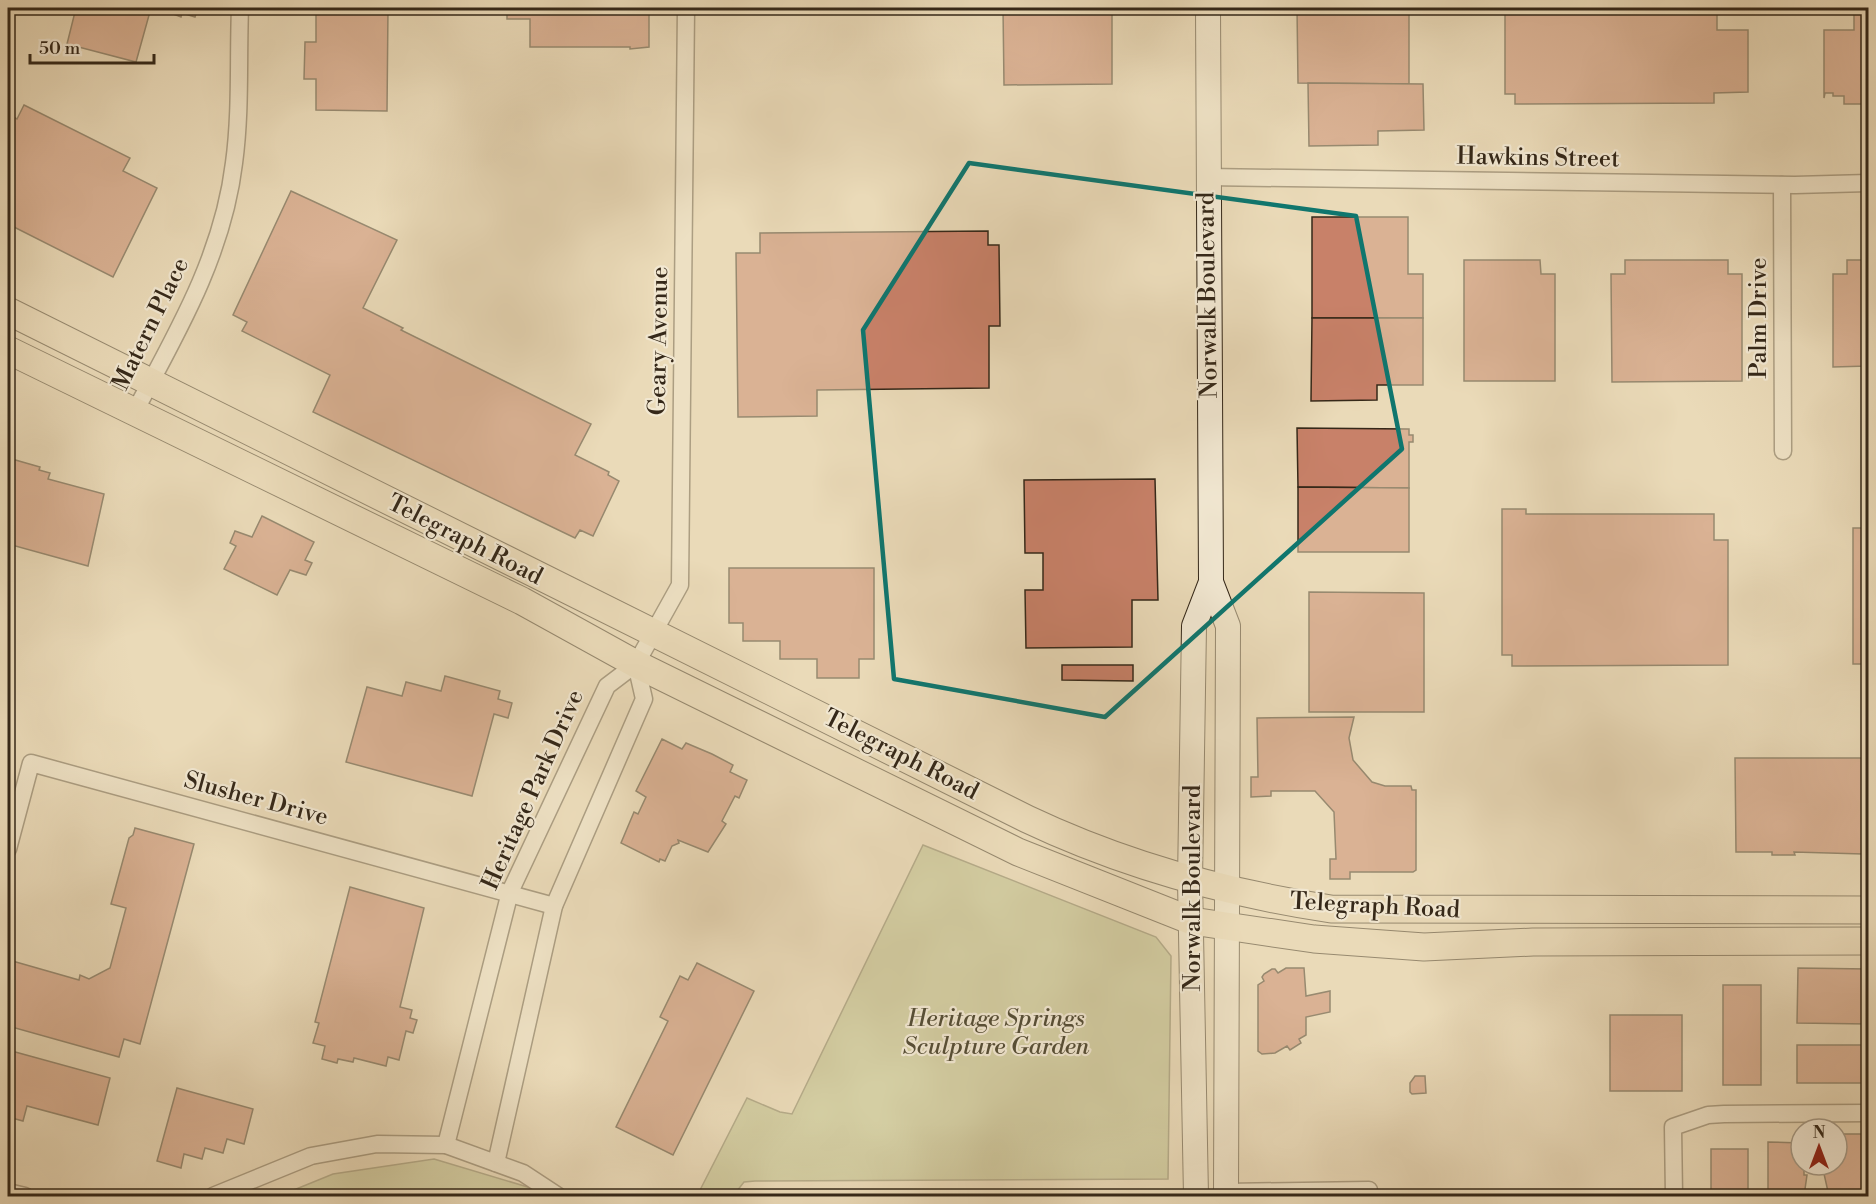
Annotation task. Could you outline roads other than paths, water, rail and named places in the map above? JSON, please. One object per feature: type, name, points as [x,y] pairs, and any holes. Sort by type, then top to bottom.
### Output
[{"type":"main road","name":"Norwalk Boulevard","points":[[1208,8],[1207,177],[1211,582],[1228,626],[1226,1194]]},
{"type":"main road","name":"Telegraph Road","points":[[8,311],[653,634],[1079,843],[1190,881],[1275,900],[1331,909],[1869,910]]},
{"type":"main road","name":"Telegraph Road","points":[[8,350],[522,601],[636,664],[1018,852],[1192,921],[1314,939],[1424,947],[1533,942],[1869,941]]},
{"type":"main road","name":"Norwalk Boulevard","points":[[1196,1197],[1190,881],[1194,626],[1211,582]]},
{"type":"street","name":"Matern Place","points":[[134,413],[195,300],[220,232],[234,163],[240,8]]},
{"type":"street","name":"Geary Avenue","points":[[636,664],[680,585],[686,8]]},
{"type":"street","name":"Hawkins Street","points":[[1207,177],[1782,185],[1869,183]]},
{"type":"street","name":"Palm Drive","points":[[1782,185],[1783,451]]},
{"type":"street","name":"Heritage Park Drive","points":[[446,1145],[510,892],[607,686],[636,664]]},
{"type":"street","points":[[496,1163],[554,906],[644,699],[636,664]]},
{"type":"street","name":"Slusher Drive","points":[[8,849],[31,763],[510,892],[554,906]]},
{"type":"street","points":[[1674,1197],[1673,1127],[1708,1115],[1869,1113]]},
{"type":"street","points":[[213,1197],[311,1156],[377,1144],[446,1145],[523,1173],[558,1197]]},
{"type":"street","points":[[1226,1194],[1368,1190]]},
{"type":"street","points":[[8,1192],[25,1197]]},
{"type":"park label","name":"Heritage Springs Sculpture Garden","points":[[996,1033]]}]
